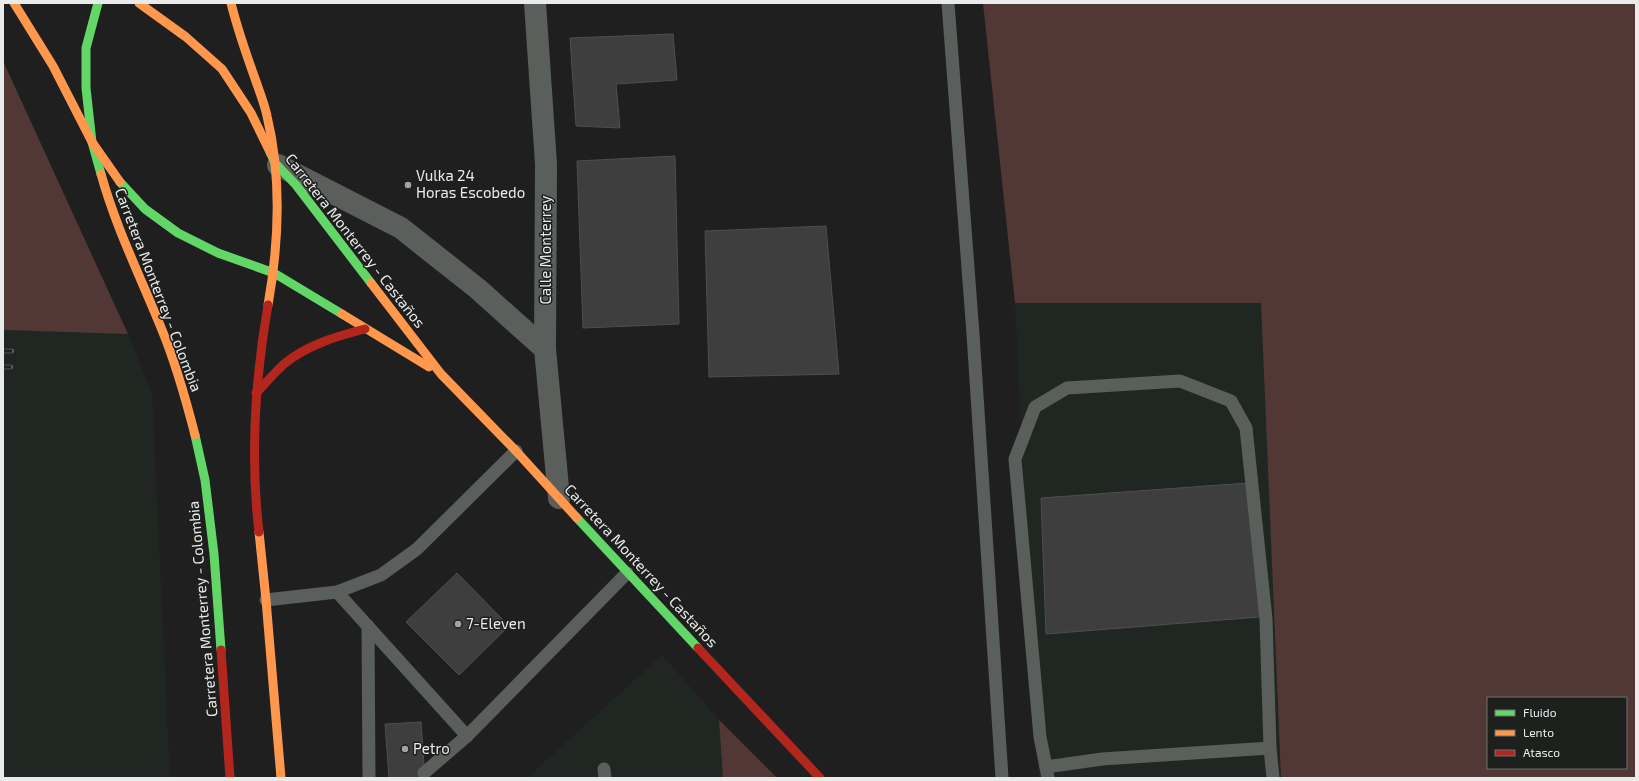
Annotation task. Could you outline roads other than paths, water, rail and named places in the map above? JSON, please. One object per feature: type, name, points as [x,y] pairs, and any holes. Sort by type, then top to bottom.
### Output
[{"type":"main road","name":"Carretera Monterrey - Castaños","points":[[14,3],[53,66],[92,142],[115,176],[144,209],[178,233],[218,253],[274,273],[441,374]]},
{"type":"main road","name":"Carretera Monterrey - Colombia","points":[[98,3],[86,48],[86,88],[92,142],[109,203],[163,332],[188,407],[205,480],[214,554],[230,778]]},
{"type":"main road","name":"Carretera Monterrey - Castaños","points":[[139,3],[186,37],[222,69],[251,113],[275,163],[296,185],[441,374],[516,451],[627,573],[820,778]]},
{"type":"main road","points":[[231,3],[235,20],[267,115],[275,163],[278,225],[274,273],[263,336],[256,393],[254,438],[256,509],[266,600],[281,778]]},
{"type":"main road","points":[[256,393],[284,365],[309,347],[337,335],[365,328]]},
{"type":"street","name":"Calle Monterrey","points":[[535,3],[546,164],[545,349],[559,498]]},
{"type":"street","points":[[275,163],[401,228],[478,289],[545,349]]},
{"type":"lane","points":[[948,3],[973,334],[1002,778]]},
{"type":"lane","points":[[1270,748],[1102,759],[1047,773],[1040,737],[1015,459],[1035,407],[1067,388],[1180,380],[1231,401],[1246,428],[1266,619],[1270,748],[1273,778]]},
{"type":"lane","points":[[266,600],[337,592],[381,575],[417,549],[516,451]]},
{"type":"lane","points":[[424,773],[467,736],[627,573]]},
{"type":"lane","points":[[337,592],[467,736]]},
{"type":"lane","points":[[368,626],[370,778]]},
{"type":"railway","points":[[3,351],[12,351]]},
{"type":"railway","points":[[3,367],[11,367]]},
{"type":"place","name":"Vulka 24 Horas Escobedo","points":[[408,185]]},
{"type":"place","name":"7-Eleven","points":[[458,624]]},
{"type":"place","name":"Petro","points":[[405,749]]}]
